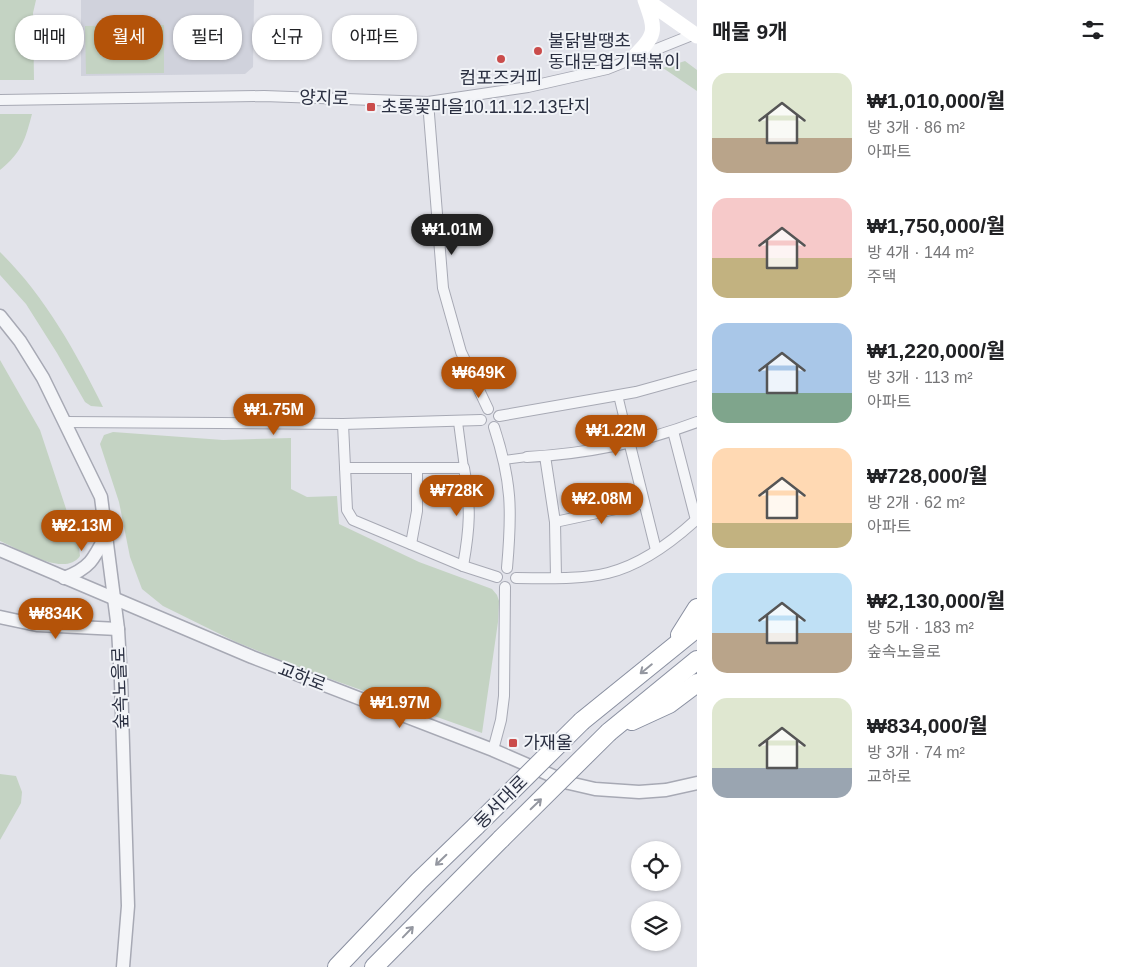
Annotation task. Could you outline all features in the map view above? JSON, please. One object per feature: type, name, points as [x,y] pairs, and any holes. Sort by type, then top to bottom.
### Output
[{"type":"highway","points":[[671,649],[697,608]]},
{"type":"highway","name":"동서대로","points":[[337,967],[420,881],[582,721],[697,628]]},
{"type":"highway","name":"동서대로","points":[[374,967],[609,732],[697,660]]},
{"type":"highway","points":[[609,732],[669,704],[697,683]]},
{"type":"main road","points":[[645,0],[696,34]]},
{"type":"main road","points":[[632,59],[650,40],[654,24],[645,0]]},
{"type":"street","name":"양지로","points":[[0,100],[264,96],[428,102],[528,88],[607,69],[696,34]]},
{"type":"street","points":[[428,102],[443,288],[461,352],[488,409]]},
{"type":"street","name":"숲속노을로","points":[[0,316],[20,341],[43,378],[101,497],[118,629],[128,906],[123,967]]},
{"type":"street","points":[[499,416],[618,395],[697,375]]},
{"type":"street","points":[[618,395],[656,550]]},
{"type":"street","points":[[488,409],[496,410],[499,416],[499,422],[494,427],[486,427],[480,420],[482,414],[488,409]]},
{"type":"street","points":[[66,422],[343,424],[480,420]]},
{"type":"street","points":[[458,422],[470,503],[469,535],[463,566]]},
{"type":"street","points":[[504,460],[545,456],[629,441],[673,431],[697,422]]},
{"type":"street","points":[[343,424],[347,510],[353,520],[463,566],[497,577]]},
{"type":"street","points":[[494,427],[504,460],[511,494],[507,568]]},
{"type":"street","points":[[516,578],[556,578],[609,573],[628,566],[656,550],[697,519],[673,431]]},
{"type":"street","points":[[545,456],[555,522],[556,578]]},
{"type":"street","points":[[345,468],[464,468]]},
{"type":"street","points":[[411,544],[417,511],[417,468]]},
{"type":"street","points":[[555,522],[644,503]]},
{"type":"street","points":[[64,578],[79,572],[92,562],[106,535]]},
{"type":"street","name":"교하로","points":[[0,550],[252,657],[492,750],[569,783],[595,789],[648,791],[666,790],[697,783]]},
{"type":"street","points":[[507,568],[514,572],[516,578],[511,586],[505,587],[500,584],[497,577],[500,570],[507,568]]},
{"type":"street","points":[[492,750],[502,720],[504,696],[505,587]]},
{"type":"street","points":[[0,616],[37,625],[118,629]]},
{"type":"shaded area","points":[[81,0],[254,0],[254,15],[252,15],[253,67],[245,74],[81,76],[81,60],[84,60],[84,15],[81,15]]},
{"type":"green space","points":[[0,0],[36,0],[33,15],[15,15],[15,60],[34,60],[34,80],[0,80]]},
{"type":"green space","points":[[163,25],[164,73],[86,74],[85,26],[94,26],[94,60],[163,60]]},
{"type":"green space","points":[[685,61],[697,70],[697,91],[663,68]]},
{"type":"green space","points":[[0,114],[32,114],[22,145],[0,170]]},
{"type":"green space","points":[[0,252],[45,305],[82,366],[103,407],[91,406],[85,402],[26,304],[0,275]]},
{"type":"green space","points":[[0,360],[40,430],[79,548],[80,556],[73,562],[64,564],[42,560],[0,541]]},
{"type":"green space","points":[[113,432],[223,440],[291,438],[291,489],[307,497],[337,496],[339,524],[419,562],[492,589],[499,601],[498,622],[482,733],[305,670],[236,642],[163,606],[142,589],[130,557],[119,502],[100,444],[104,435]]},
{"type":"green space","points":[[0,774],[16,776],[22,792],[21,803],[0,840]]},
{"type":"place","name":"불닭발땡초 동대문엽기떡볶이","points":[[538,51]]},
{"type":"place","name":"컴포즈커피","points":[[501,59]]},
{"type":"place","name":"초롱꽃마을10.11.12.13단지","points":[[371,107]]},
{"type":"place","name":"가재울","points":[[513,743]]}]
